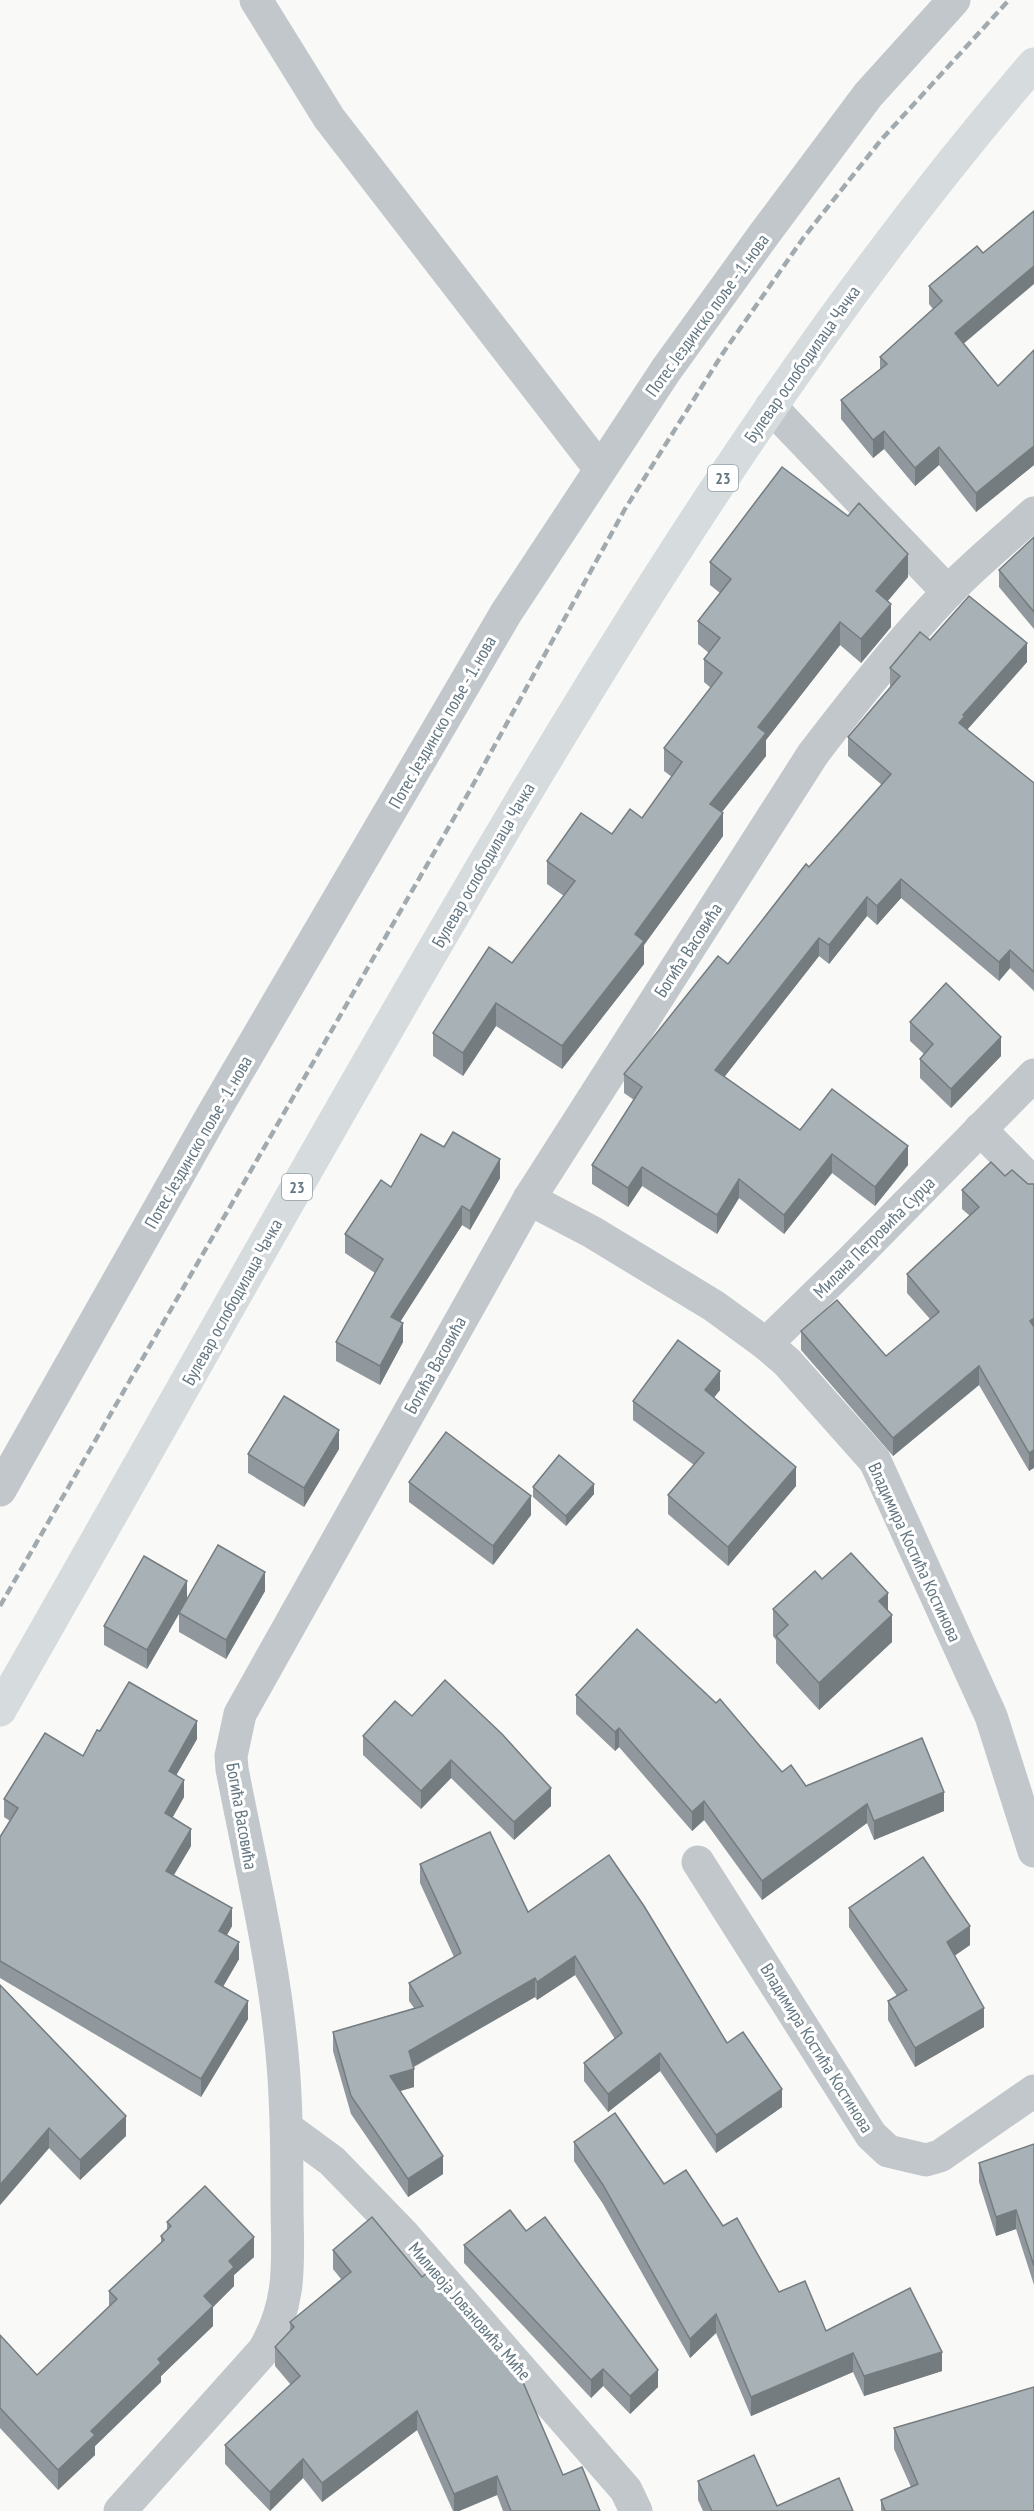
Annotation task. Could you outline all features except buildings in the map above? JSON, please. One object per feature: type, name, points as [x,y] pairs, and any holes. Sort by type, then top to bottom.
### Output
[{"type":"main road","name":"Булевар ослободилаца Чачка","points":[[0,1710],[334,1120],[545,759],[646,595],[771,407],[909,216],[1034,64]]},
{"type":"street","points":[[256,0],[329,118],[600,469]]},
{"type":"street","name":"Потес Јездинско поље - 1. нова","points":[[0,1490],[211,1117],[500,623],[666,370],[868,95],[954,0]]},
{"type":"street","points":[[771,407],[948,592]]},
{"type":"street","name":"Богића Васовића","points":[[120,2511],[264,2350],[276,2328],[285,2299],[287,2128],[283,2064],[275,1996],[232,1769],[231,1756],[240,1714],[529,1199],[813,754],[876,674],[948,592],[1034,513]]},
{"type":"street","name":"Милана Петровића Сурџа","points":[[766,1344],[1034,1075]]},
{"type":"street","points":[[980,1129],[1034,1184]]},
{"type":"street","name":"Владимира Костића Костинова","points":[[529,1199],[592,1232],[714,1306],[766,1344],[787,1362],[875,1461],[991,1716],[1034,1851]]},
{"type":"street","name":"Владимира Костића Костинова","points":[[698,1862],[871,2135],[888,2151],[926,2160],[940,2156],[1034,2091]]},
{"type":"street","name":"Миливоја Јовановића Миће","points":[[287,2128],[332,2161],[403,2234],[626,2490],[636,2511]]},
{"type":"railway","points":[[0,1606],[469,792],[625,509],[723,353],[804,237],[881,140],[1009,0]]}]
